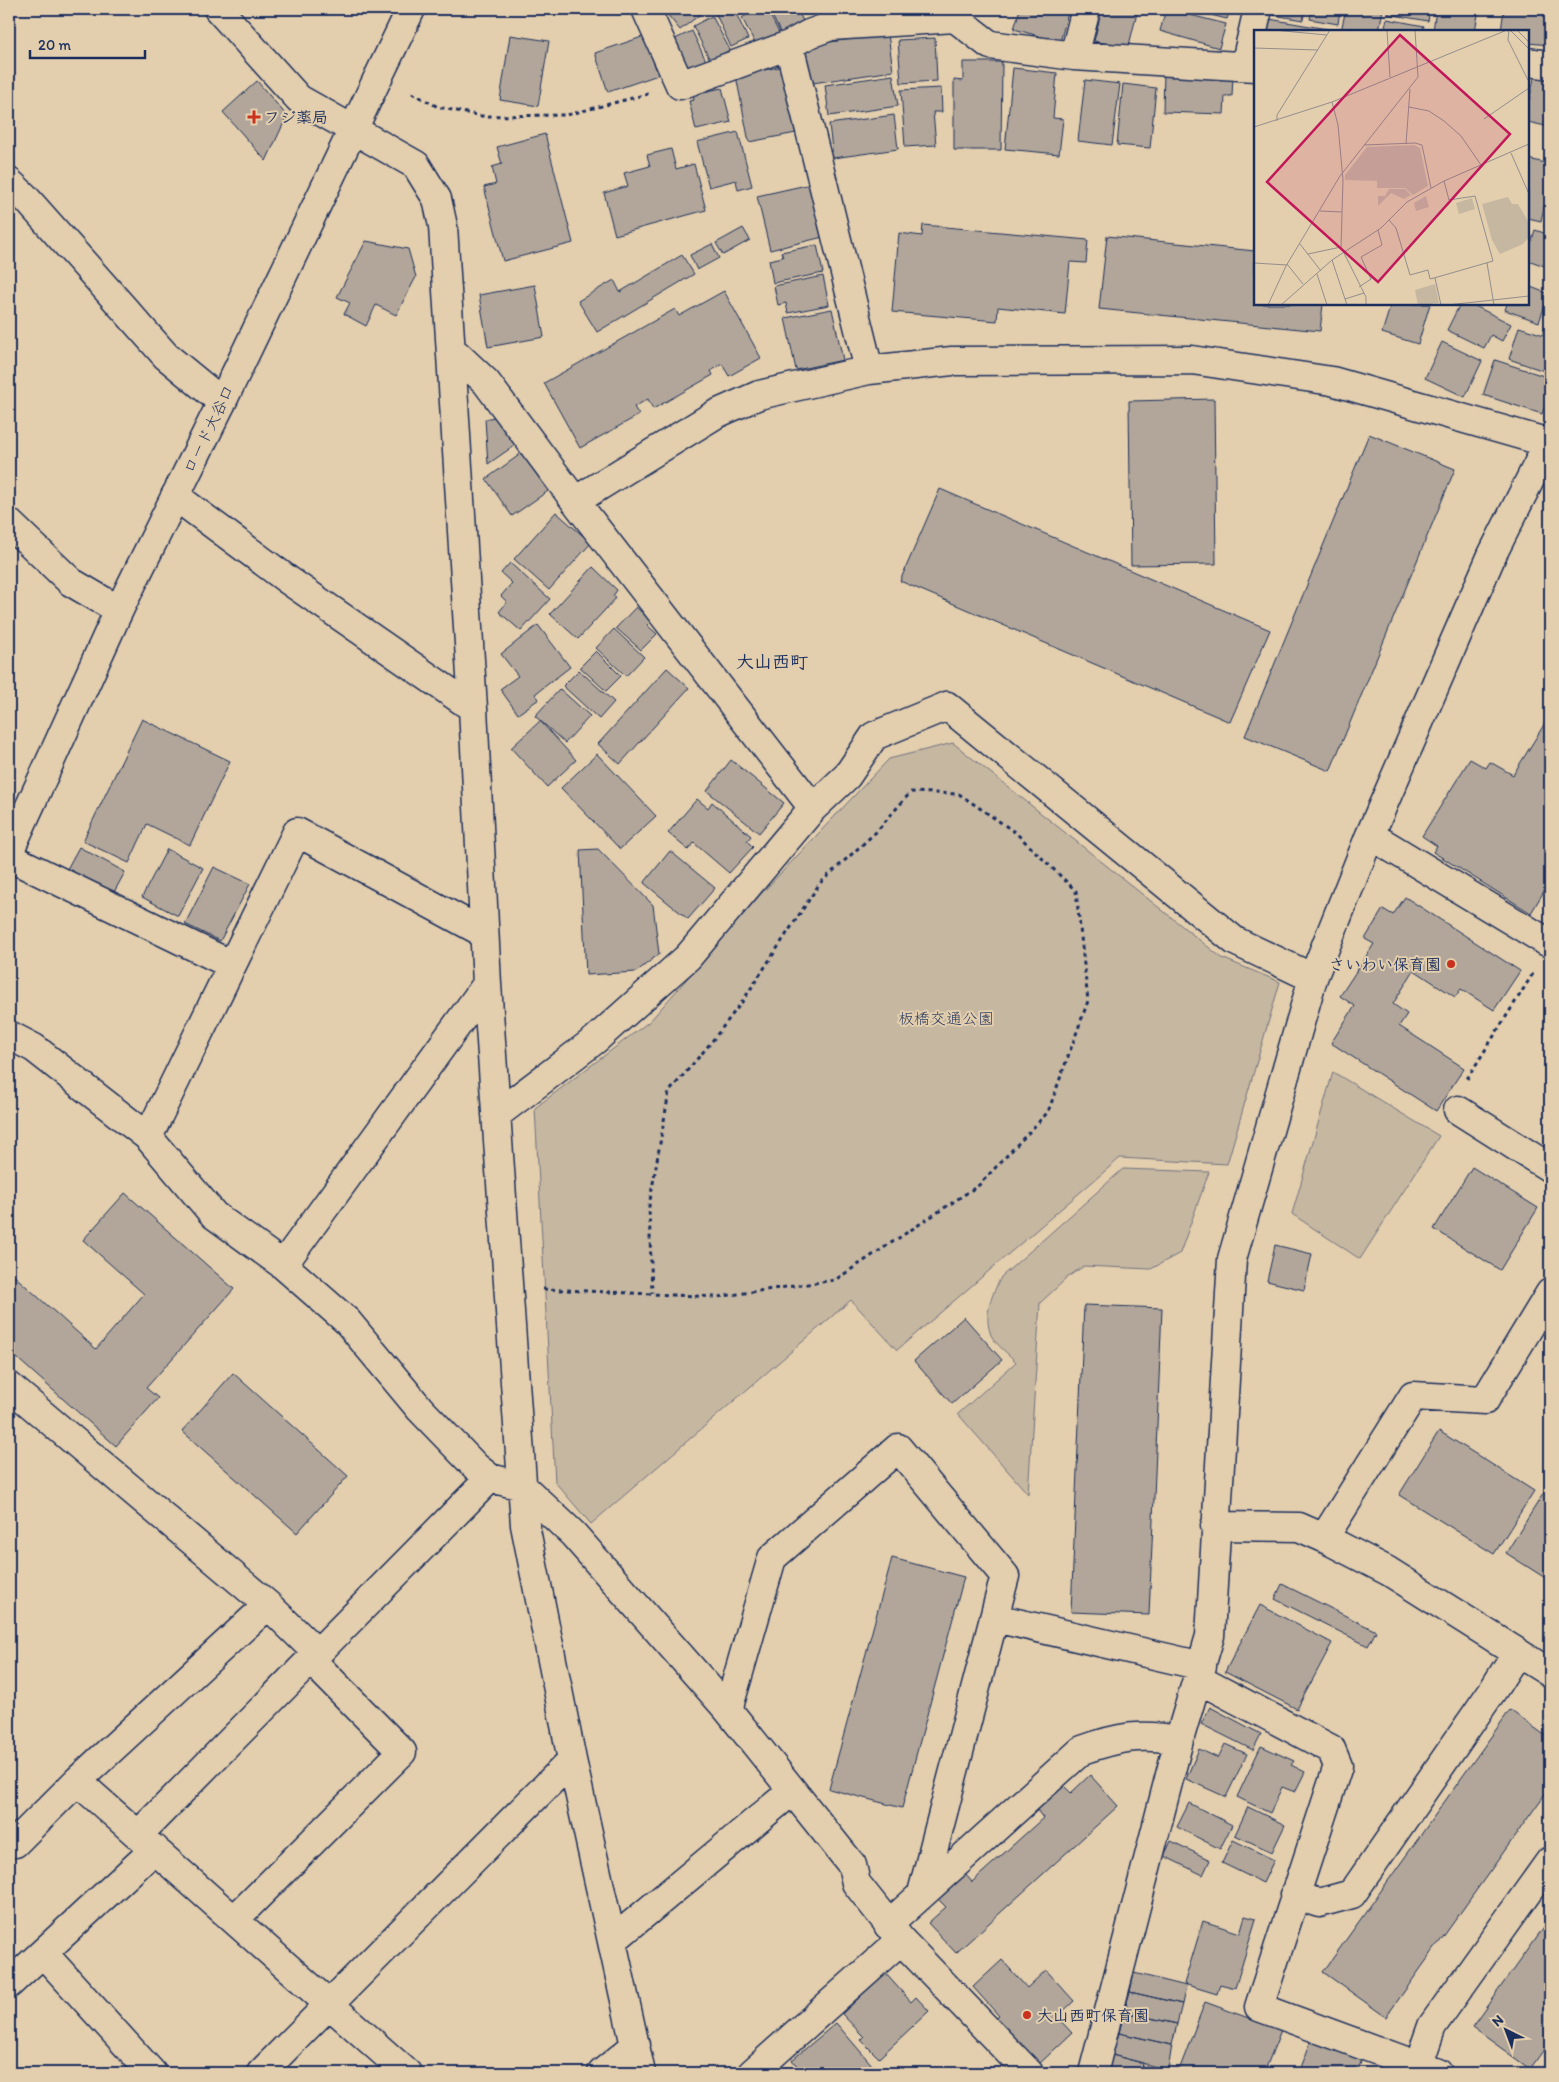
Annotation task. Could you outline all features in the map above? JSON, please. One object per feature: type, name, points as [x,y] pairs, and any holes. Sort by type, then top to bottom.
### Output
[{"type":"street","points":[[218,9],[299,99],[416,165],[437,199],[443,226],[473,708],[487,984],[525,1525],[572,1760],[641,2073]]},
{"type":"street","name":"ロード大谷口","points":[[9,852],[118,610],[222,402],[411,9]]},
{"type":"street","points":[[646,9],[680,85],[789,46],[809,34],[823,17],[954,13],[990,45],[1074,56],[1250,66],[1254,38]]},
{"type":"street","points":[[1074,56],[1086,9]]},
{"type":"street","points":[[1255,30],[1258,9]]},
{"type":"street","points":[[789,46],[869,370]]},
{"type":"street","points":[[1529,62],[1550,65]]},
{"type":"street","points":[[9,182],[24,196],[166,356],[222,402]]},
{"type":"street","points":[[451,349],[486,382],[575,501],[813,808]]},
{"type":"street","points":[[575,501],[716,414],[759,395],[869,370],[952,361],[1192,360],[1332,381],[1549,441],[1492,555],[1370,834],[1313,978],[1232,1259],[1210,1636],[1179,1740],[1093,2073]]},
{"type":"street","points":[[175,496],[288,580],[473,708]]},
{"type":"street","points":[[9,523],[71,582],[118,610]]},
{"type":"street","points":[[496,1115],[595,1040],[688,956],[813,808],[847,776],[874,736],[947,706],[1235,941],[1313,978]]},
{"type":"street","points":[[148,1137],[297,832],[484,933]]},
{"type":"street","points":[[1370,834],[1547,942],[1550,941]]},
{"type":"street","points":[[9,857],[232,965]]},
{"type":"street","points":[[283,1265],[487,984]]},
{"type":"street","points":[[9,1035],[34,1048],[148,1137],[214,1215],[283,1265],[347,1321],[420,1409],[490,1478],[522,1486],[573,1534],[728,1710],[852,1865],[856,1884],[895,1932],[1024,2072]]},
{"type":"street","points":[[1458,1110],[1550,1168]]},
{"type":"street","points":[[1324,1538],[1413,1396],[1485,1400],[1550,1293]]},
{"type":"street","points":[[9,1386],[268,1605],[402,1752],[234,1920]]},
{"type":"street","points":[[728,1710],[772,1558],[898,1448],[1005,1576],[996,1618],[922,1893]]},
{"type":"street","points":[[9,1984],[44,1953],[314,1657],[490,1478]]},
{"type":"street","points":[[1216,1526],[1299,1527],[1324,1538],[1388,1572],[1550,1673]]},
{"type":"street","points":[[15,1843],[77,1781],[268,1605]]},
{"type":"street","points":[[996,1618],[1200,1673],[1331,1749],[1338,1766],[1294,1894],[1259,2007],[1428,2069],[1432,2026],[1550,1860]]},
{"type":"street","points":[[1294,1894],[1319,1903],[1352,1894],[1495,1687],[1517,1652]]},
{"type":"street","points":[[752,2073],[895,1932],[922,1893],[1082,1750],[1116,1738],[1156,1736],[1179,1740]]},
{"type":"street","points":[[261,2073],[572,1760]]},
{"type":"street","points":[[77,1781],[407,2073]]},
{"type":"street","points":[[612,1941],[792,1791]]},
{"type":"street","points":[[44,1953],[152,2073]]},
{"type":"street","points":[[602,2073],[636,2045]]},
{"type":"path","points":[[412,93],[438,107],[481,116],[567,116],[680,85]]},
{"type":"path","points":[[507,1288],[717,1296],[835,1280],[979,1185],[1048,1112],[1088,1001],[1076,891],[1016,833],[959,794],[911,792],[875,833],[820,883],[742,1002],[669,1092],[649,1206],[652,1293]]},
{"type":"path","points":[[1458,1110],[1450,1105],[1536,968]]},
{"type":"green space","name":"板橋交通公園","points":[[953,743],[1222,958],[1280,982],[1227,1164],[1120,1158],[897,1350],[851,1300],[591,1524],[555,1482],[535,1108],[650,1021],[762,893],[889,759]]},
{"type":"green space","points":[[1333,1072],[1439,1136],[1360,1259],[1292,1214]]},
{"type":"green space","points":[[1123,1169],[1209,1172],[1180,1253],[1151,1269],[1084,1266],[1069,1276],[1040,1303],[1028,1494],[958,1414],[1016,1362],[993,1338],[989,1327],[988,1312],[1001,1277]]},
{"type":"building","points":[[663,9],[707,9],[680,30]]},
{"type":"building","points":[[734,9],[748,39],[731,47],[714,10]]},
{"type":"building","points":[[755,9],[767,9],[779,33],[755,43],[742,18]]},
{"type":"building","points":[[769,9],[797,9],[804,23],[781,34]]},
{"type":"building","points":[[1020,9],[1069,9],[1060,42],[1014,29]]},
{"type":"building","points":[[1102,9],[1138,9],[1128,49],[1094,41]]},
{"type":"building","points":[[1166,9],[1226,24],[1219,48],[1160,31]]},
{"type":"building","points":[[1186,9],[1230,9],[1227,19]]},
{"type":"building","points":[[1275,9],[1305,9],[1303,20],[1273,15]]},
{"type":"building","points":[[1312,9],[1340,9],[1338,24],[1310,19]]},
{"type":"building","points":[[1346,9],[1383,9],[1379,30],[1341,30]]},
{"type":"building","points":[[1389,9],[1430,9],[1428,21],[1388,14]]},
{"type":"building","points":[[1436,9],[1479,9],[1475,30],[1433,30]]},
{"type":"building","points":[[1504,9],[1550,9],[1550,45],[1529,43],[1529,30],[1501,30]]},
{"type":"building","points":[[712,16],[730,50],[710,60],[693,26]]},
{"type":"building","points":[[1269,19],[1333,30],[1267,30]]},
{"type":"building","points":[[1387,19],[1424,26],[1423,30],[1384,30]]},
{"type":"building","points":[[692,31],[708,65],[690,74],[673,40]]},
{"type":"building","points":[[888,34],[893,71],[806,84],[801,46]]},
{"type":"building","points":[[510,35],[549,41],[538,106],[500,100]]},
{"type":"building","points":[[645,36],[658,75],[608,92],[595,53]]},
{"type":"building","points":[[935,38],[937,81],[901,83],[898,40]]},
{"type":"building","points":[[963,62],[1002,62],[1001,150],[954,150],[954,80],[963,81]]},
{"type":"building","points":[[783,66],[796,133],[749,142],[736,76]]},
{"type":"building","points":[[1013,68],[1057,73],[1053,118],[1063,119],[1059,154],[1005,149]]},
{"type":"building","points":[[1164,72],[1233,76],[1232,96],[1225,96],[1224,114],[1163,112]]},
{"type":"building","points":[[1535,73],[1550,77],[1550,127],[1529,122],[1529,102]]},
{"type":"building","points":[[893,75],[898,106],[829,116],[825,85]]},
{"type":"building","points":[[1085,80],[1120,84],[1112,145],[1078,141]]},
{"type":"building","points":[[257,81],[287,116],[266,161],[223,112]]},
{"type":"building","points":[[1123,84],[1156,88],[1150,148],[1117,145]]},
{"type":"building","points":[[722,88],[731,122],[696,130],[689,101],[694,100],[693,94]]},
{"type":"building","points":[[941,88],[942,112],[933,112],[936,145],[905,147],[901,90]]},
{"type":"building","points":[[894,115],[898,149],[833,158],[829,124]]},
{"type":"building","points":[[738,132],[752,186],[738,190],[736,180],[709,187],[697,142]]},
{"type":"building","points":[[545,134],[573,243],[503,261],[484,187],[496,184],[492,167],[502,164],[497,147]]},
{"type":"building","points":[[671,149],[676,169],[694,164],[706,210],[615,235],[604,193],[628,186],[624,173],[650,166],[647,155]]},
{"type":"building","points":[[1529,159],[1550,164],[1550,179],[1541,221],[1529,218]]},
{"type":"building","points":[[811,184],[823,237],[770,250],[757,196]]},
{"type":"building","points":[[1550,207],[1550,229],[1544,227]]},
{"type":"building","points":[[923,225],[1088,240],[1086,263],[1070,262],[1065,314],[998,307],[997,321],[892,312],[899,233],[922,236]]},
{"type":"building","points":[[743,228],[750,240],[723,255],[716,243]]},
{"type":"building","points":[[1535,230],[1550,235],[1550,268],[1529,260],[1529,250]]},
{"type":"building","points":[[1107,236],[1254,251],[1254,305],[1323,305],[1320,331],[1099,309]]},
{"type":"building","points":[[366,241],[408,249],[416,277],[396,315],[376,305],[366,326],[344,314],[350,303],[337,297]]},
{"type":"building","points":[[712,244],[719,258],[697,270],[690,255]]},
{"type":"building","points":[[817,245],[823,273],[773,283],[769,260],[783,257],[781,252]]},
{"type":"building","points":[[682,255],[694,274],[597,332],[578,301],[614,280],[620,292]]},
{"type":"building","points":[[823,276],[829,305],[788,313],[786,303],[778,305],[774,286]]},
{"type":"building","points":[[535,285],[544,337],[488,347],[479,295]]},
{"type":"building","points":[[1529,286],[1549,294],[1539,322],[1505,310],[1507,305],[1529,305]]},
{"type":"building","points":[[724,291],[761,358],[729,376],[722,364],[711,371],[713,375],[653,409],[648,399],[634,407],[639,415],[580,448],[544,383],[675,309],[679,316]]},
{"type":"building","points":[[1391,305],[1430,305],[1418,344],[1382,333]]},
{"type":"building","points":[[1460,305],[1473,305],[1511,324],[1502,341],[1491,335],[1484,348],[1447,330]]},
{"type":"building","points":[[832,309],[843,360],[796,370],[785,318]]},
{"type":"building","points":[[1519,327],[1550,337],[1550,373],[1509,359]]},
{"type":"building","points":[[1442,342],[1482,361],[1465,397],[1425,378]]},
{"type":"building","points":[[1495,360],[1550,378],[1550,391],[1542,414],[1483,395]]},
{"type":"building","points":[[1214,399],[1216,564],[1131,565],[1129,401]]},
{"type":"building","points":[[499,416],[518,443],[488,464],[485,419]]},
{"type":"building","points":[[1369,434],[1455,469],[1330,771],[1245,736]]},
{"type":"building","points":[[522,453],[548,491],[512,516],[486,479]]},
{"type":"building","points":[[940,489],[1270,630],[1230,722],[900,581]]},
{"type":"building","points":[[556,512],[591,543],[549,590],[514,559]]},
{"type":"building","points":[[510,563],[550,599],[521,631],[499,612],[507,602],[501,596],[512,583],[501,573]]},
{"type":"building","points":[[593,567],[617,590],[613,596],[616,598],[578,639],[550,614]]},
{"type":"building","points":[[636,607],[651,621],[647,625],[657,634],[641,650],[616,628]]},
{"type":"building","points":[[538,625],[570,667],[535,694],[539,699],[518,714],[500,689],[518,676],[501,654]]},
{"type":"building","points":[[614,629],[644,657],[626,676],[596,648]]},
{"type":"building","points":[[596,651],[621,676],[606,691],[580,667]]},
{"type":"building","points":[[667,668],[689,688],[620,764],[598,744]]},
{"type":"building","points":[[579,670],[614,702],[599,719],[563,686]]},
{"type":"building","points":[[560,689],[590,716],[565,743],[535,716]]},
{"type":"building","points":[[1550,715],[1550,881],[1531,913],[1433,852],[1437,846],[1422,836],[1470,759],[1486,768],[1490,762],[1513,775]]},
{"type":"building","points":[[142,719],[230,761],[190,845],[147,824],[129,863],[83,841]]},
{"type":"building","points":[[540,721],[576,760],[547,787],[511,748]]},
{"type":"building","points":[[597,754],[656,816],[620,849],[561,788]]},
{"type":"building","points":[[731,760],[784,803],[759,833],[707,791]]},
{"type":"building","points":[[697,799],[708,808],[712,802],[751,836],[747,841],[753,847],[729,873],[694,843],[688,850],[668,833]]},
{"type":"building","points":[[79,847],[125,872],[113,894],[67,869]]},
{"type":"building","points":[[167,849],[203,868],[178,916],[142,897]]},
{"type":"building","points":[[598,849],[653,905],[659,954],[636,972],[586,975],[580,850]]},
{"type":"building","points":[[670,851],[715,888],[688,919],[644,883]]},
{"type":"building","points":[[214,867],[250,884],[220,941],[185,924]]},
{"type":"building","points":[[1405,897],[1520,971],[1494,1010],[1461,989],[1455,997],[1414,970],[1393,1004],[1407,1014],[1399,1026],[1464,1068],[1436,1111],[1331,1043],[1355,1006],[1340,996],[1374,944],[1365,939],[1383,909],[1393,915]]},
{"type":"building","points":[[1472,1167],[1538,1208],[1500,1270],[1434,1229]]},
{"type":"building","points":[[125,1193],[234,1289],[146,1388],[158,1398],[116,1446],[9,1351],[9,1271],[96,1349],[144,1294],[83,1240]]},
{"type":"building","points":[[1275,1245],[1312,1254],[1304,1290],[1267,1281]]},
{"type":"building","points":[[1084,1305],[1162,1308],[1149,1615],[1071,1612]]},
{"type":"building","points":[[964,1317],[1002,1360],[952,1404],[914,1361]]},
{"type":"building","points":[[233,1373],[348,1476],[297,1533],[182,1431]]},
{"type":"building","points":[[1439,1431],[1534,1491],[1494,1554],[1399,1495]]},
{"type":"building","points":[[1550,1483],[1550,1581],[1506,1553]]},
{"type":"building","points":[[892,1558],[964,1577],[902,1808],[829,1789]]},
{"type":"building","points":[[1282,1584],[1376,1631],[1368,1646],[1275,1599]]},
{"type":"building","points":[[1260,1605],[1332,1643],[1297,1709],[1225,1672]]},
{"type":"building","points":[[1210,1707],[1261,1734],[1253,1750],[1201,1724]]},
{"type":"building","points":[[1510,1710],[1550,1739],[1550,1787],[1386,2017],[1323,1972]]},
{"type":"building","points":[[1225,1744],[1247,1754],[1226,1797],[1186,1779],[1199,1749],[1218,1758]]},
{"type":"building","points":[[1261,1746],[1294,1761],[1291,1765],[1305,1772],[1295,1792],[1282,1787],[1270,1813],[1237,1797]]},
{"type":"building","points":[[1090,1775],[1118,1806],[956,1953],[928,1923],[946,1907],[938,1899],[965,1874],[972,1882],[1043,1818],[1037,1810],[1064,1786],[1071,1793]]},
{"type":"building","points":[[1189,1803],[1232,1825],[1220,1849],[1177,1827]]},
{"type":"building","points":[[1248,1807],[1285,1825],[1272,1852],[1235,1835]]},
{"type":"building","points":[[1233,1840],[1274,1860],[1263,1883],[1222,1863]]},
{"type":"building","points":[[1171,1841],[1210,1860],[1203,1875],[1164,1856]]},
{"type":"building","points":[[1245,1916],[1256,1919],[1235,1988],[1220,1984],[1217,1994],[1184,1984],[1203,1921],[1240,1933]]},
{"type":"building","points":[[1550,1918],[1550,2041],[1530,2069],[1472,2027]]},
{"type":"building","points":[[1002,1960],[1027,1988],[1046,1970],[1074,2001],[1057,2017],[1072,2033],[1038,2065],[988,2026],[999,2016],[973,1987]]},
{"type":"building","points":[[885,1973],[911,2002],[916,1997],[929,2011],[879,2058],[861,2040],[864,2037],[842,2014]]},
{"type":"building","points":[[1134,1973],[1186,1986],[1182,2004],[1130,1992]]},
{"type":"building","points":[[1130,1992],[1182,2004],[1177,2024],[1124,2012]]},
{"type":"building","points":[[1205,2002],[1281,2030],[1264,2073],[1178,2073]]},
{"type":"building","points":[[1124,2012],[1177,2024],[1172,2045],[1119,2033]]},
{"type":"building","points":[[836,2023],[877,2073],[803,2073],[792,2060]]},
{"type":"building","points":[[1119,2033],[1172,2045],[1168,2070],[1112,2055]]},
{"type":"building","points":[[1311,2041],[1362,2059],[1357,2073],[1299,2073]]},
{"type":"building","points":[[1112,2055],[1143,2063],[1141,2073],[1107,2073]]},
{"type":"building","points":[[1145,2066],[1166,2071],[1166,2073],[1143,2073]]},
{"type":"place","name":"フジ薬局","points":[[254,117]]},
{"type":"place","name":"さいわい保育園","points":[[1451,964]]},
{"type":"place","name":"大山西町保育園","points":[[1027,2015]]},
{"type":"district","name":"大山西町","points":[[772,662]]}]
